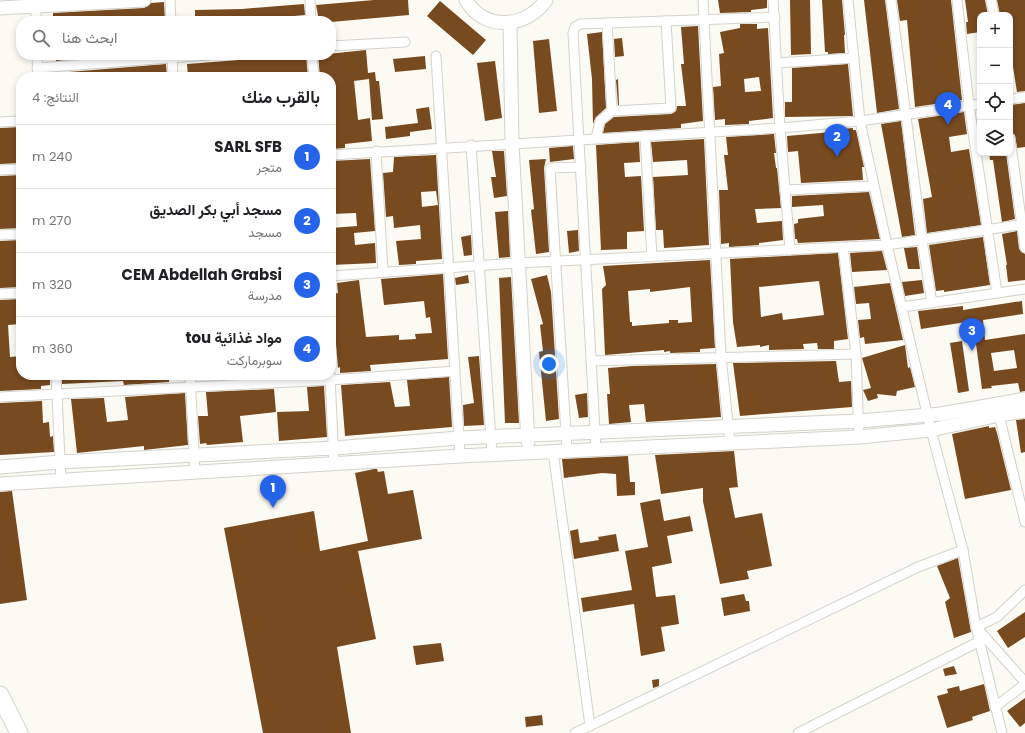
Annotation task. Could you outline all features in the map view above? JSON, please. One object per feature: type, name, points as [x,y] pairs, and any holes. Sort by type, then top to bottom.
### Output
[{"type":"highway","points":[[0,695],[19,733]]},
{"type":"highway","points":[[0,716],[9,733]]},
{"type":"street","points":[[0,8],[144,0]]},
{"type":"street","points":[[170,0],[171,16]]},
{"type":"street","points":[[310,0],[311,16]]},
{"type":"street","points":[[466,0],[477,13],[498,23],[510,23],[530,16],[546,0]]},
{"type":"street","points":[[703,0],[721,356],[730,443]]},
{"type":"street","points":[[773,0],[780,128],[790,250]]},
{"type":"street","points":[[848,0],[860,121],[887,245],[931,430],[963,550],[976,627],[983,639],[1025,683],[995,707]]},
{"type":"street","points":[[891,0],[905,115],[932,302]]},
{"type":"street","points":[[957,0],[969,105],[997,293]]},
{"type":"street","points":[[992,0],[994,12]]},
{"type":"street","points":[[36,6],[36,16]]},
{"type":"street","points":[[596,449],[573,33],[575,27],[580,24],[775,17]]},
{"type":"street","points":[[596,138],[600,121],[612,110],[671,108],[666,22]]},
{"type":"street","points":[[510,23],[512,143],[528,452]]},
{"type":"street","points":[[607,23],[612,110]]},
{"type":"street","points":[[336,46],[405,42]]},
{"type":"street","points":[[436,56],[460,456]]},
{"type":"street","points":[[777,63],[854,58]]},
{"type":"street","points":[[37,60],[38,72],[138,60]]},
{"type":"street","points":[[172,60],[173,72]]},
{"type":"street","points":[[312,60],[314,72]]},
{"type":"street","points":[[1013,99],[1025,97]]},
{"type":"street","points":[[336,154],[780,128],[860,121],[977,104]]},
{"type":"street","points":[[0,122],[16,121]]},
{"type":"street","points":[[645,136],[652,257]]},
{"type":"street","points":[[471,145],[492,454]]},
{"type":"street","points":[[376,151],[383,272]]},
{"type":"street","points":[[1013,156],[1025,248]]},
{"type":"street","points":[[566,450],[550,168],[581,167]]},
{"type":"street","points":[[0,170],[16,169]]},
{"type":"street","points":[[785,190],[874,186]]},
{"type":"street","points":[[336,276],[586,260],[887,245],[1023,225]]},
{"type":"street","points":[[0,235],[16,234]]},
{"type":"street","points":[[843,247],[856,354],[859,437]]},
{"type":"street","points":[[902,307],[1025,289]]},
{"type":"street","points":[[0,294],[16,293]]},
{"type":"street","points":[[591,361],[721,356],[856,354]]},
{"type":"street","points":[[336,378],[455,371]]},
{"type":"street","points":[[56,380],[61,480]]},
{"type":"street","points":[[190,380],[195,472]]},
{"type":"street","points":[[0,397],[295,380]]},
{"type":"street","points":[[330,380],[334,465]]},
{"type":"street","points":[[0,467],[60,462],[334,448],[459,438],[859,421],[928,416],[1025,399]]},
{"type":"street","points":[[0,484],[334,465],[528,452],[859,437],[931,430],[999,415],[1025,411]]},
{"type":"street","points":[[999,415],[1024,517]]},
{"type":"street","points":[[553,451],[590,726]]},
{"type":"street","points":[[575,733],[918,567],[963,550]]},
{"type":"street","points":[[976,627],[998,616],[1025,590]]},
{"type":"street","points":[[983,639],[995,707],[1002,733]]},
{"type":"street","points":[[798,733],[983,639]]},
{"type":"building","points":[[374,0],[408,0],[409,15],[336,22],[336,16],[318,16],[316,5]]},
{"type":"building","points":[[718,0],[767,0],[767,8],[751,10],[751,12],[720,13]]},
{"type":"building","points":[[790,0],[810,0],[811,54],[791,55]]},
{"type":"building","points":[[822,0],[842,0],[845,53],[828,54],[828,52],[825,52]]},
{"type":"building","points":[[864,0],[885,0],[899,109],[877,113]]},
{"type":"building","points":[[897,0],[951,0],[962,100],[915,107],[907,20],[900,21]]},
{"type":"building","points":[[965,0],[985,0],[987,12],[977,12],[977,32],[967,34],[966,22],[968,22]]},
{"type":"building","points":[[997,0],[1025,0],[1025,91],[1017,92],[1013,67],[1013,12],[999,12]]},
{"type":"building","points":[[440,1],[486,40],[473,55],[427,16]]},
{"type":"building","points":[[164,2],[165,16],[53,16],[53,13],[144,8],[151,3]]},
{"type":"building","points":[[304,4],[305,15],[195,16],[195,10],[242,9]]},
{"type":"building","points":[[740,24],[757,24],[757,29],[768,28],[773,118],[749,121],[749,124],[725,125],[725,119],[715,120],[713,87],[721,86],[719,54],[724,53],[720,32],[740,28]],"holes":[[[759,77],[761,91],[745,92],[744,79]]]},
{"type":"building","points":[[698,26],[703,121],[681,124],[681,128],[603,133],[605,124],[614,117],[671,114],[676,111],[677,106],[686,106],[681,64],[684,64],[681,27]]},
{"type":"building","points":[[602,32],[606,108],[596,117],[593,124],[592,79],[587,34]]},
{"type":"building","points":[[622,38],[624,56],[615,57],[614,39]]},
{"type":"building","points":[[549,39],[557,111],[539,113],[533,41]]},
{"type":"building","points":[[366,50],[368,73],[375,72],[376,81],[379,81],[383,119],[372,120],[369,79],[354,81],[358,120],[370,118],[372,141],[345,144],[345,148],[336,149],[336,72],[320,72],[318,60],[336,60],[336,53]]},
{"type":"building","points":[[425,56],[426,69],[395,72],[393,59]]},
{"type":"building","points":[[240,60],[306,60],[308,72],[188,72],[187,64]]},
{"type":"building","points":[[495,61],[502,118],[485,121],[477,63]]},
{"type":"building","points":[[166,64],[167,72],[68,72]]},
{"type":"building","points":[[848,64],[853,116],[785,117],[785,102],[792,102],[792,68]]},
{"type":"building","points":[[618,79],[619,105],[616,80]]},
{"type":"building","points":[[1025,103],[1025,147],[1017,148],[1015,135],[1013,134],[1013,105]]},
{"type":"building","points":[[429,107],[432,129],[410,132],[410,136],[386,139],[385,127],[418,123],[416,109]]},
{"type":"building","points":[[964,112],[967,134],[949,137],[951,152],[969,149],[981,225],[927,233],[923,199],[932,197],[918,119]]},
{"type":"building","points":[[901,121],[915,235],[902,237],[881,124]]},
{"type":"building","points":[[16,127],[16,163],[0,164],[0,128]]},
{"type":"building","points":[[853,128],[853,130],[856,130],[864,167],[862,167],[863,180],[801,183],[798,151],[788,152],[787,136],[843,131],[842,129]]},
{"type":"building","points":[[774,134],[776,153],[774,153],[781,208],[755,209],[757,223],[782,221],[783,240],[759,243],[759,245],[729,247],[729,243],[721,244],[719,190],[728,190],[724,155],[728,155],[726,137]]},
{"type":"building","points":[[704,139],[709,245],[664,248],[663,230],[656,230],[653,177],[688,175],[687,160],[653,162],[651,142]]},
{"type":"building","points":[[639,142],[640,162],[624,163],[625,177],[641,176],[644,231],[627,232],[627,249],[601,250],[596,145]]},
{"type":"building","points":[[573,146],[574,159],[550,162],[549,148]]},
{"type":"building","points":[[492,151],[504,151],[507,196],[494,198],[491,177],[496,177]]},
{"type":"building","points":[[436,155],[442,259],[416,261],[416,264],[399,265],[396,241],[421,239],[420,225],[394,228],[393,216],[386,217],[383,173],[393,172],[394,157]],"holes":[[[436,191],[438,205],[422,207],[421,192]]]},
{"type":"building","points":[[989,156],[1006,156],[1015,219],[1002,222],[993,160],[990,160]]},
{"type":"building","points":[[370,159],[375,231],[354,233],[355,245],[375,243],[376,263],[336,265],[336,228],[357,226],[356,213],[336,214],[336,161]]},
{"type":"building","points":[[546,159],[544,168],[549,252],[536,254],[531,210],[534,209],[529,160]]},
{"type":"building","points":[[16,175],[16,228],[0,229],[0,176]]},
{"type":"building","points":[[869,192],[880,239],[798,243],[797,239],[795,239],[794,224],[798,223],[798,219],[824,216],[823,205],[792,207],[792,196]]},
{"type":"building","points":[[508,211],[510,257],[499,258],[495,212]]},
{"type":"building","points":[[578,230],[579,251],[569,253],[567,231]]},
{"type":"building","points":[[1017,231],[1019,249],[1025,254],[1025,280],[1008,282],[1002,234]]},
{"type":"building","points":[[471,235],[472,255],[464,256],[461,237]]},
{"type":"building","points":[[983,237],[990,285],[944,292],[944,290],[936,291],[929,245]]},
{"type":"building","points":[[16,240],[16,287],[0,288],[0,241]]},
{"type":"building","points":[[917,247],[920,269],[908,269],[904,248]]},
{"type":"building","points":[[882,251],[887,270],[852,272],[850,253]]},
{"type":"building","points":[[838,253],[848,339],[834,341],[834,349],[818,349],[817,343],[803,344],[804,349],[769,350],[769,345],[760,347],[760,345],[737,347],[733,322],[730,259]],"holes":[[[819,281],[824,315],[783,320],[782,313],[761,317],[759,287]]]},
{"type":"building","points":[[710,260],[715,348],[700,349],[700,352],[670,353],[670,351],[664,352],[664,350],[605,355],[602,289],[606,285],[603,266]],"holes":[[[690,287],[692,322],[678,323],[678,320],[669,320],[669,323],[632,326],[632,322],[630,322],[628,291],[650,289],[650,292]]]},
{"type":"building","points":[[443,274],[448,359],[370,365],[371,371],[340,373],[340,367],[338,368],[336,343],[337,283],[359,280],[366,337],[399,335],[399,340],[416,339],[415,334],[432,333],[430,317],[426,318],[424,301],[384,305],[381,279]]},
{"type":"building","points":[[468,275],[469,283],[456,285],[455,278]]},
{"type":"building","points":[[547,275],[551,292],[559,419],[546,421],[539,352],[543,351],[540,325],[543,324],[531,279]]},
{"type":"building","points":[[511,277],[519,423],[505,423],[499,278]]},
{"type":"building","points":[[922,280],[924,293],[905,296],[902,282]]},
{"type":"building","points":[[890,283],[903,340],[865,344],[864,337],[860,338],[858,320],[871,319],[869,303],[856,304],[854,287]]},
{"type":"building","points":[[16,299],[16,324],[8,325],[10,357],[16,356],[16,380],[50,380],[50,385],[41,386],[41,389],[0,391],[0,300]]},
{"type":"building","points":[[1022,301],[1023,314],[983,320],[985,340],[1025,334],[1025,391],[1020,392],[1018,383],[991,386],[992,388],[982,389],[973,321],[921,329],[918,311],[963,306],[963,310]],"holes":[[[1014,350],[1017,368],[994,371],[991,353]]]},
{"type":"building","points":[[962,341],[969,391],[958,393],[950,343]]},
{"type":"building","points":[[905,345],[908,368],[910,367],[915,387],[897,391],[896,396],[877,394],[878,398],[868,401],[863,390],[871,388],[862,358]]},
{"type":"building","points":[[479,356],[484,425],[464,426],[463,405],[474,403],[468,357]]},
{"type":"building","points":[[836,361],[839,382],[851,381],[852,407],[740,416],[733,363]]},
{"type":"building","points":[[716,364],[721,417],[646,422],[644,404],[629,405],[631,422],[609,424],[607,394],[610,394],[608,368]]},
{"type":"building","points":[[449,377],[452,427],[345,436],[341,385],[390,382],[395,407],[410,406],[407,380]]},
{"type":"building","points":[[62,380],[169,380],[169,382],[124,385],[123,381],[62,384]]},
{"type":"building","points":[[324,386],[327,437],[279,441],[277,412],[309,411],[307,387]]},
{"type":"building","points":[[274,389],[276,412],[240,416],[243,442],[207,445],[206,443],[200,444],[198,416],[208,416],[206,392]]},
{"type":"building","points":[[185,393],[188,445],[144,450],[144,446],[77,453],[71,399],[104,398],[107,422],[128,420],[125,397]]},
{"type":"building","points":[[587,393],[588,417],[579,418],[575,395]]},
{"type":"building","points":[[42,401],[43,423],[49,422],[50,437],[53,436],[54,452],[0,455],[0,403]]},
{"type":"building","points":[[1025,419],[1025,452],[1021,453],[1016,420]]},
{"type":"building","points":[[989,426],[989,428],[995,427],[1011,490],[965,499],[952,434]]},
{"type":"building","points":[[734,451],[738,487],[729,488],[735,518],[762,513],[772,566],[747,571],[749,579],[720,584],[703,501],[703,488],[661,494],[655,455]]},
{"type":"building","points":[[628,456],[630,482],[635,482],[635,495],[617,496],[616,474],[602,473],[564,478],[562,459]]},
{"type":"building","points":[[377,469],[378,472],[384,471],[388,494],[413,490],[422,539],[358,551],[376,639],[337,647],[351,733],[263,733],[224,528],[314,511],[320,551],[368,541],[355,473]]},
{"type":"building","points":[[12,491],[27,600],[0,604],[0,492]]},
{"type":"building","points":[[660,499],[664,521],[690,516],[693,531],[667,536],[672,563],[652,567],[656,597],[675,595],[679,624],[661,627],[665,651],[641,656],[634,604],[583,612],[581,598],[632,590],[625,551],[648,547],[640,503]]},
{"type":"building","points":[[578,529],[580,543],[599,540],[598,537],[616,534],[619,551],[574,559],[570,531]]},
{"type":"building","points":[[958,558],[971,632],[954,638],[945,602],[950,598],[937,566]]},
{"type":"building","points":[[744,594],[746,601],[749,601],[750,611],[724,616],[721,598]]},
{"type":"building","points":[[1025,612],[1025,637],[1008,648],[997,631]]},
{"type":"building","points":[[441,643],[444,661],[416,665],[413,646]]},
{"type":"building","points":[[954,666],[957,674],[945,676],[943,669]]},
{"type":"building","points":[[659,679],[659,686],[653,688],[652,680]]},
{"type":"building","points":[[984,684],[990,711],[972,717],[973,720],[947,728],[937,696],[948,693],[947,689],[959,686],[960,691]]},
{"type":"building","points":[[1025,698],[1025,723],[1020,727],[1007,711]]},
{"type":"building","points":[[542,715],[543,725],[526,727],[525,717]]},
{"type":"place","name":"مواد غذائية tou","points":[[948,125]]},
{"type":"place","name":"مسجد أبي بكر الصديق","points":[[837,157]]},
{"type":"place","name":"CEM Abdellah Grabsi","points":[[972,351]]},
{"type":"place","name":"SARL SFB","points":[[273,508]]}]
